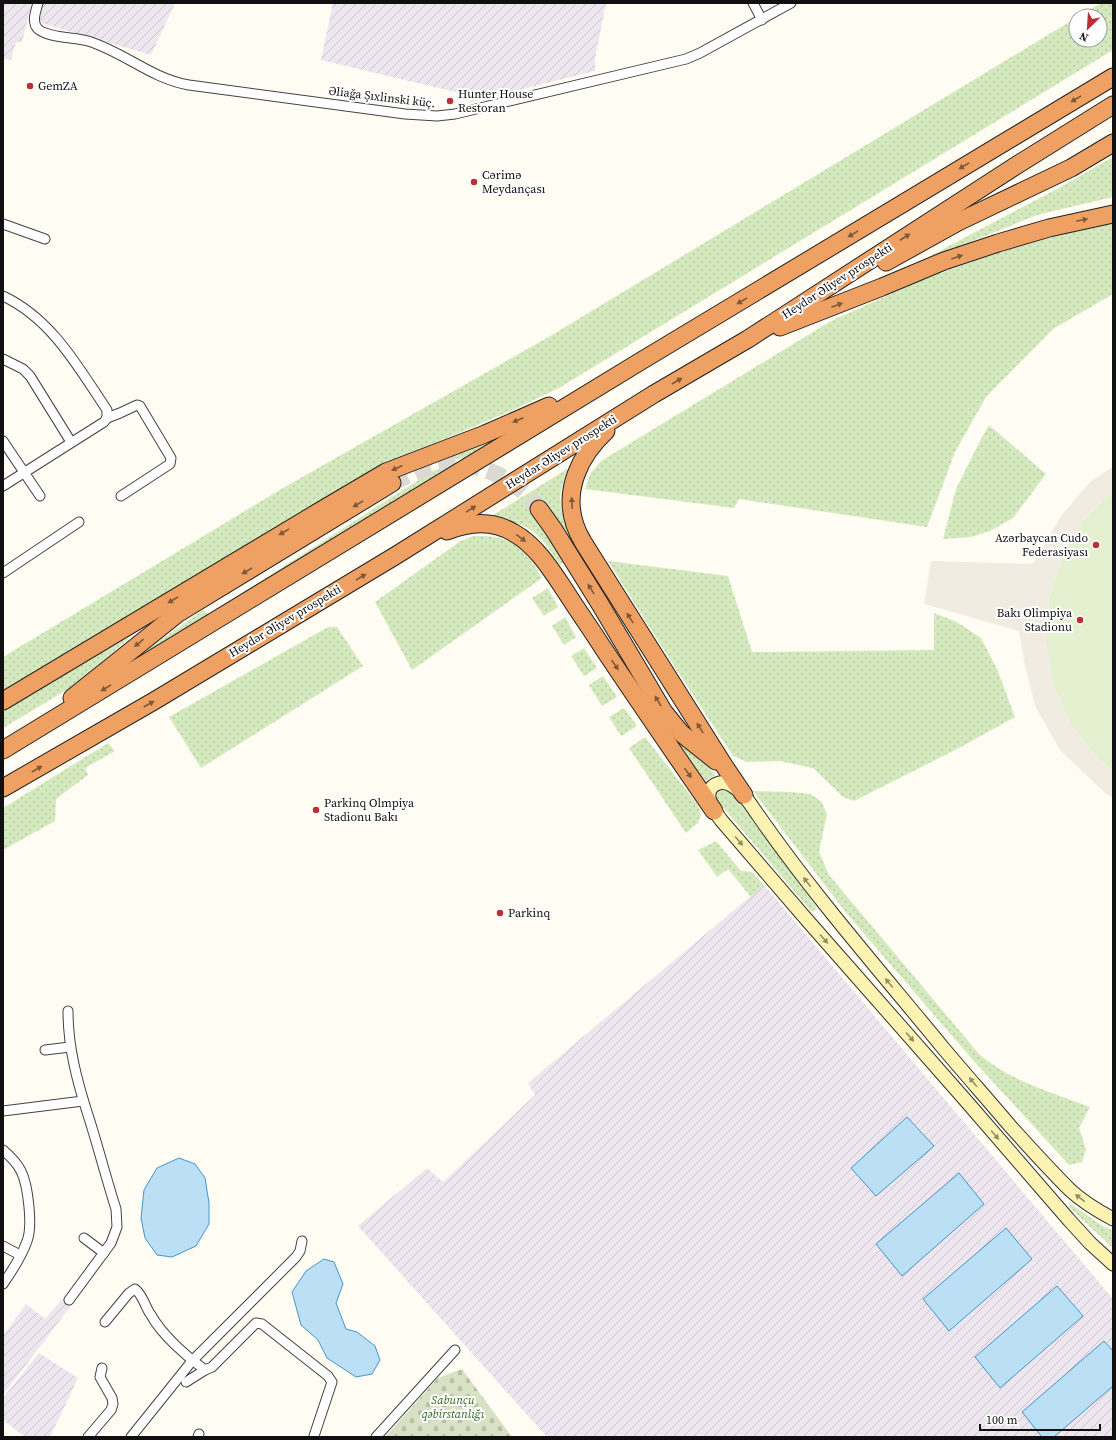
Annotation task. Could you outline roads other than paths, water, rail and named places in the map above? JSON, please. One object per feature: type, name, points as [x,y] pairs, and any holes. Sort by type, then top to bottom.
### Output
[{"type":"highway","points":[[3,750],[230,613],[641,361],[1112,77]]},
{"type":"highway","name":"Heydər Əliyev prospekti","points":[[3,788],[154,701],[395,556],[654,394],[748,339],[1113,104]]},
{"type":"highway","points":[[748,339],[1064,162],[1113,131]]},
{"type":"highway","points":[[958,222],[1071,168],[1113,143]]},
{"type":"highway","points":[[748,339],[958,256],[1049,228],[1113,214]]},
{"type":"highway","points":[[3,701],[386,472],[526,417],[641,361]]},
{"type":"highway","points":[[654,394],[610,428],[590,448],[574,478],[572,504],[575,524],[583,542],[744,795]]},
{"type":"highway","points":[[3,750],[65,704],[177,614],[392,483]]},
{"type":"highway","points":[[539,509],[568,553],[673,725],[689,740],[725,767]]},
{"type":"highway","points":[[395,556],[447,531],[471,523],[483,523],[500,527],[514,532],[523,539],[533,548],[552,572],[714,811]]},
{"type":"main road","points":[[1113,1219],[1071,1191],[984,1096],[833,915],[787,856],[744,795],[729,784],[717,783],[710,789],[709,798],[714,811],[807,920],[1090,1244],[1113,1264]]},
{"type":"street","name":"Əliağa Şıxlinski küç.","points":[[38,3],[34,21],[37,28],[40,30],[50,34],[88,41],[99,45],[157,76],[173,82],[427,116],[455,114],[686,59],[762,20],[791,3]]},
{"type":"street","points":[[753,3],[762,20]]},
{"type":"street","points":[[3,224],[45,239]]},
{"type":"street","points":[[3,296],[23,306],[56,336],[107,410],[108,418]]},
{"type":"street","points":[[3,358],[23,369],[30,376],[71,442]]},
{"type":"street","points":[[3,486],[108,418],[120,414],[137,405],[140,406],[171,458],[170,464],[120,496]]},
{"type":"street","points":[[3,441],[40,496]]},
{"type":"street","points":[[3,573],[79,522]]},
{"type":"street","points":[[68,1011],[70,1047],[83,1101],[116,1209],[117,1226],[115,1235],[104,1253],[69,1300]]},
{"type":"street","points":[[45,1050],[70,1047]]},
{"type":"street","points":[[3,1111],[83,1101]]},
{"type":"street","points":[[3,1150],[13,1160],[24,1178],[28,1202],[29,1231],[28,1240],[3,1284]]},
{"type":"street","points":[[84,1238],[104,1253]]},
{"type":"street","points":[[131,1437],[192,1361],[292,1261],[300,1250],[302,1241]]},
{"type":"street","points":[[3,1246],[20,1256]]},
{"type":"street","points":[[104,1322],[129,1293],[135,1289],[139,1292],[160,1329],[192,1361],[205,1370]]},
{"type":"street","points":[[186,1382],[212,1367],[256,1323],[262,1324],[328,1376],[332,1382],[314,1436]]},
{"type":"street","points":[[376,1437],[455,1350]]},
{"type":"street","points":[[88,1437],[111,1410],[113,1404],[112,1398],[100,1377],[102,1368]]},
{"type":"water","points":[[907,1117],[934,1146],[876,1196],[851,1168]]},
{"type":"water","points":[[179,1158],[195,1164],[205,1178],[209,1203],[209,1224],[196,1246],[172,1257],[157,1255],[145,1238],[141,1218],[144,1190],[157,1168]]},
{"type":"water","points":[[959,1173],[984,1204],[902,1276],[876,1244]]},
{"type":"water","points":[[1006,1228],[1032,1259],[949,1331],[923,1299]]},
{"type":"water","points":[[324,1259],[334,1262],[343,1284],[336,1303],[346,1329],[357,1332],[375,1346],[380,1360],[372,1374],[356,1377],[327,1358],[318,1340],[301,1325],[292,1292],[306,1271]]},
{"type":"water","points":[[1057,1286],[1083,1316],[1000,1388],[975,1357]]},
{"type":"water","points":[[1104,1341],[1113,1351],[1113,1386],[1054,1437],[1042,1437],[1022,1412]]},
{"type":"tunnel","points":[[392,483],[431,466],[449,464],[473,466],[484,469],[506,479],[527,495],[539,509]]},
{"type":"place","name":"GemZA","points":[[30,86]]},
{"type":"place","name":"Hunter House Restoran","points":[[450,101]]},
{"type":"place","name":"Cərimə Meydançası","points":[[474,182]]},
{"type":"place","name":"Azərbaycan Cudo Federasiyası","points":[[1096,545]]},
{"type":"place","name":"Bakı Olimpiya Stadionu","points":[[1080,620]]},
{"type":"place","name":"Parkinq Olmpiya Stadionu Bakı","points":[[316,810]]},
{"type":"place","name":"Parkinq","points":[[500,913]]},
{"type":"park label","name":"Sabunçu qəbirstanlığı","points":[[453,1407]]}]
